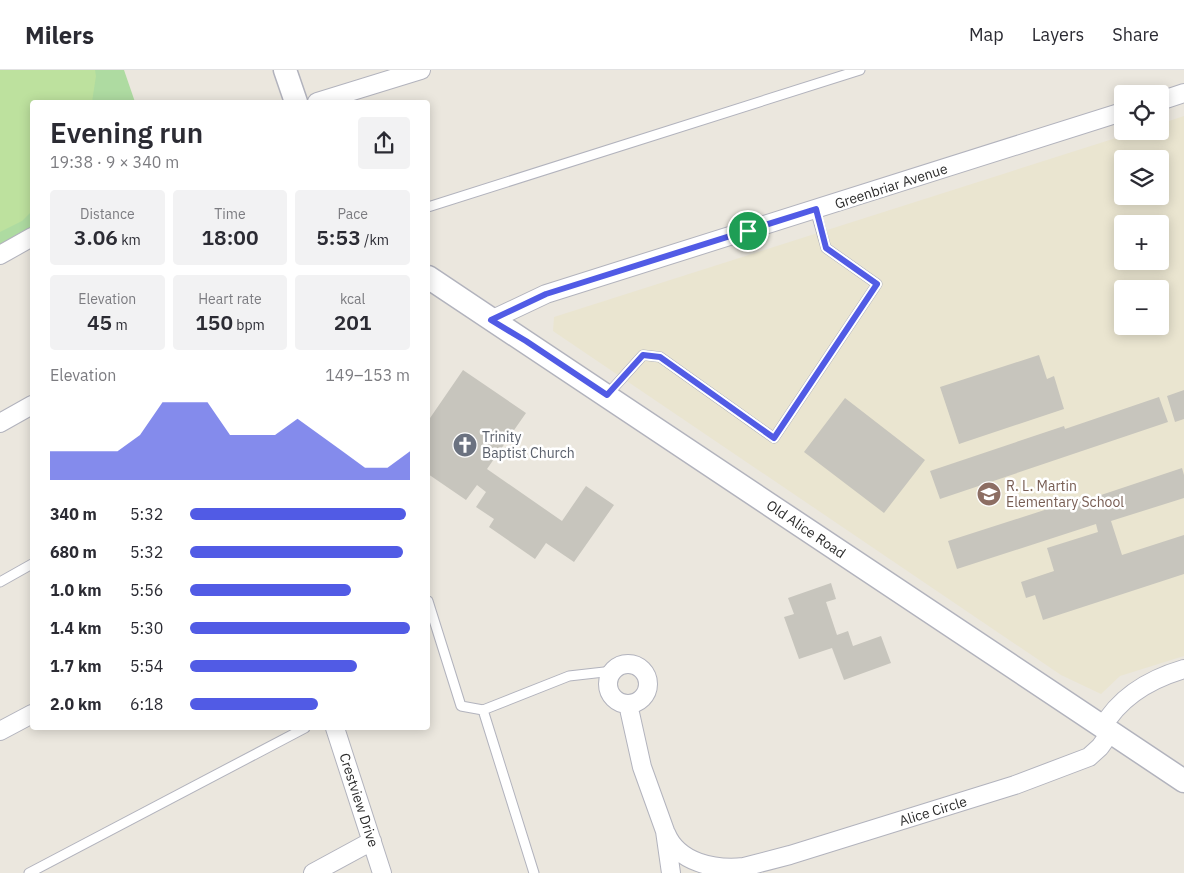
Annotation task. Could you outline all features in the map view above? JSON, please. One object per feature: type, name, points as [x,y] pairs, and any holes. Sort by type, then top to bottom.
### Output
[{"type":"street","points":[[285,70],[295,100]]},
{"type":"street","points":[[324,100],[421,70]]},
{"type":"street","points":[[1169,98],[1184,93]]},
{"type":"street","name":"Greenbriar Avenue","points":[[491,320],[546,294],[1114,115]]},
{"type":"street","points":[[0,255],[30,238]]},
{"type":"street","name":"Old Alice Road","points":[[430,277],[491,320],[526,341],[1184,781]]},
{"type":"street","points":[[0,423],[30,406]]},
{"type":"street","points":[[622,665],[634,665],[644,671],[648,681],[647,692],[639,701],[628,704],[617,701],[610,693],[608,681],[613,671],[622,665]]},
{"type":"street","name":"Alice Circle","points":[[628,704],[642,767],[668,838],[681,852],[697,863],[714,868],[743,870],[1015,785],[1089,757],[1100,747],[1110,714],[1138,689],[1155,679],[1184,669]]},
{"type":"street","points":[[0,731],[30,715]]},
{"type":"street","name":"Crestview Drive","points":[[336,730],[382,873]]},
{"type":"street","name":"Alice Circle","points":[[665,831],[670,873]]},
{"type":"street","points":[[312,873],[372,841]]},
{"type":"lane","points":[[430,206],[860,70]]},
{"type":"lane","points":[[607,395],[643,355],[660,357],[774,438],[877,284],[826,248],[816,209]]},
{"type":"lane","points":[[0,582],[30,565]]},
{"type":"lane","points":[[430,607],[461,706],[483,710],[569,676],[613,671]]},
{"type":"lane","points":[[483,710],[534,873]]},
{"type":"lane","points":[[30,873],[301,730]]},
{"type":"shaded area","name":"R. L. Martin Elementary School","points":[[1184,116],[1184,656],[1120,676],[1101,694],[1061,675],[553,331],[554,317],[1114,139],[1169,140],[1169,121]]},
{"type":"green space","points":[[0,70],[124,70],[134,100],[30,100],[30,238],[0,255]]},
{"type":"green space","points":[[0,70],[95,70],[96,76],[92,100],[30,100],[30,213],[22,221],[0,232]]},
{"type":"building","points":[[1039,355],[1047,379],[1054,376],[1064,409],[959,444],[940,387]]},
{"type":"building","name":"Trinity Baptist Church","points":[[463,370],[526,413],[487,469],[562,521],[586,486],[614,505],[574,562],[546,543],[535,559],[489,527],[494,519],[476,507],[486,492],[477,485],[466,500],[430,475],[430,418]]},
{"type":"building","points":[[1184,390],[1184,419],[1175,422],[1167,396]]},
{"type":"building","points":[[1159,397],[1168,422],[940,499],[930,471],[1064,426],[1065,429]]},
{"type":"building","points":[[845,398],[925,460],[884,513],[804,452]]},
{"type":"building","points":[[1182,468],[1184,475],[1184,498],[1111,521],[1122,555],[1184,535],[1184,574],[1043,620],[1035,595],[1026,598],[1021,582],[1054,571],[1047,548],[1098,532],[1096,524],[957,569],[948,541],[1088,496],[1089,499]]},
{"type":"building","points":[[831,583],[836,599],[826,602],[837,635],[848,631],[853,646],[881,636],[891,663],[844,680],[832,648],[799,659],[784,617],[794,614],[788,598]]},
{"type":"place","name":"Trinity Baptist Church","points":[[465,445]]},
{"type":"place","name":"R. L. Martin Elementary School","points":[[989,494]]},
{"type":"route","points":[[816,209],[826,248],[877,284],[774,438],[660,357],[643,355],[607,395],[491,320],[546,294],[748,231],[816,209]]}]
